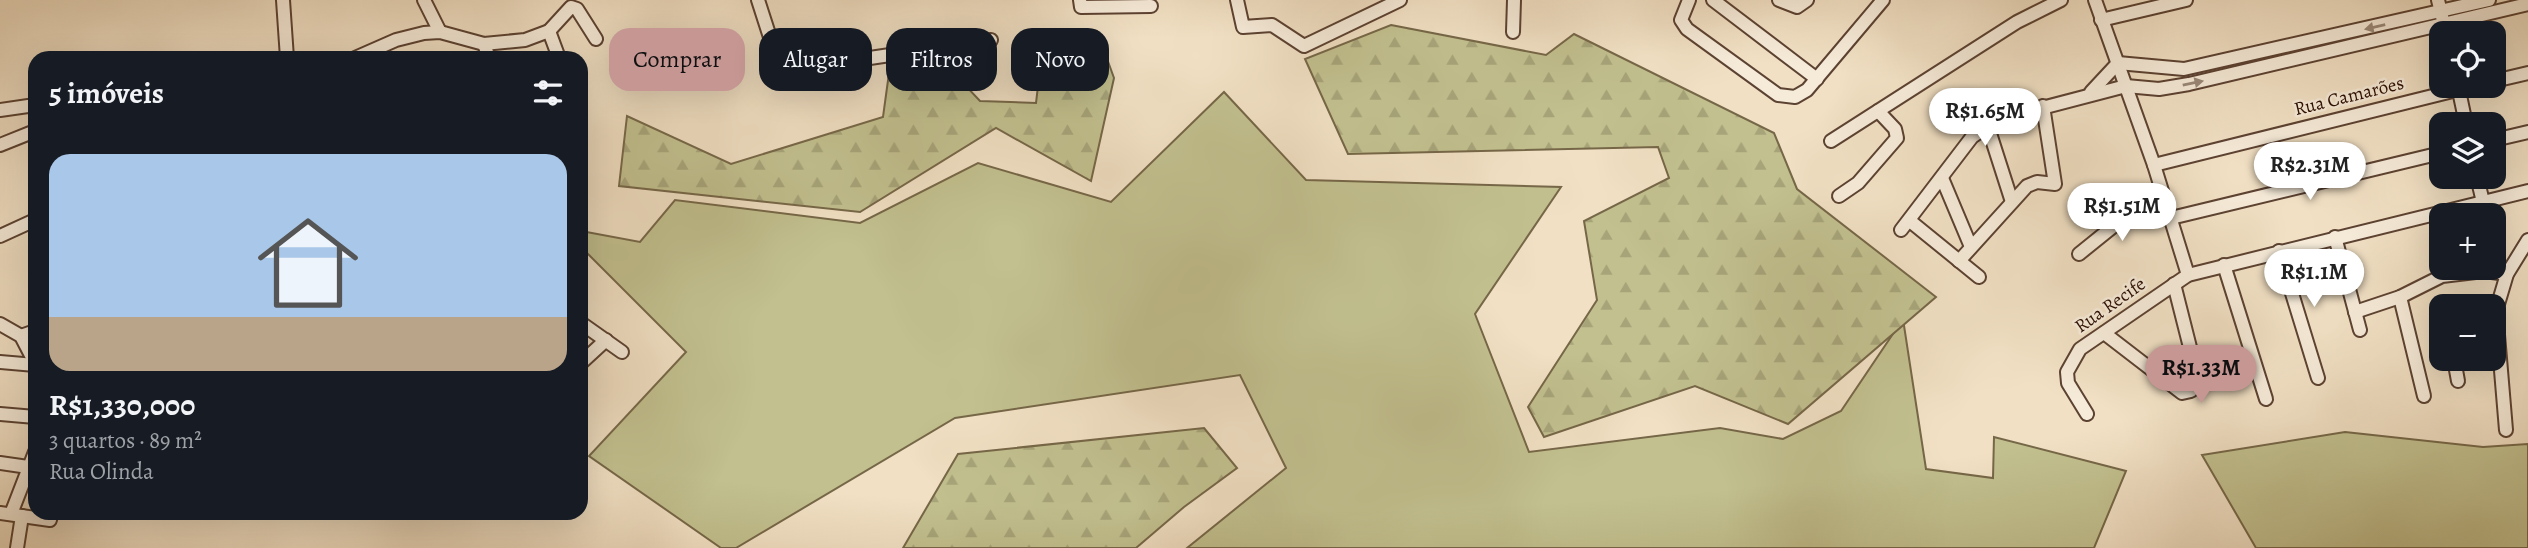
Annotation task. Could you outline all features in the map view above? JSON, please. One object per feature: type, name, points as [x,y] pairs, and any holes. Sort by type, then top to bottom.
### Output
[{"type":"street","points":[[283,0],[287,51]]},
{"type":"street","points":[[424,0],[440,32]]},
{"type":"street","points":[[758,0],[778,62],[789,70],[886,56]]},
{"type":"street","points":[[1080,0],[1082,7],[1151,6]]},
{"type":"street","points":[[1237,0],[1243,27],[1272,25],[1304,46],[1400,0]]},
{"type":"street","points":[[1513,32],[1514,0]]},
{"type":"street","points":[[1689,0],[1681,20],[1694,35],[1778,95],[1798,96],[1817,79],[1883,0]]},
{"type":"street","points":[[1713,0],[1817,79]]},
{"type":"street","points":[[1779,0],[1797,7],[1807,0]]},
{"type":"street","points":[[1831,141],[2017,22],[2061,0]]},
{"type":"street","points":[[2095,0],[2154,165],[2188,275],[2528,191]]},
{"type":"street","points":[[2101,20],[2186,0]]},
{"type":"street","points":[[1979,277],[1906,225],[1972,137],[1987,124],[2043,106],[2126,86],[2159,89],[2189,84],[2442,17],[2489,0]]},
{"type":"street","points":[[2118,63],[2184,69],[2442,17],[2528,4]]},
{"type":"street","points":[[372,51],[410,36],[440,32],[484,44],[525,40],[549,31],[568,8],[574,7],[596,38]]},
{"type":"street","points":[[549,31],[556,51]]},
{"type":"street","points":[[484,44],[486,51]]},
{"type":"street","points":[[2091,93],[2118,63]]},
{"type":"street","points":[[2506,78],[2528,73]]},
{"type":"street","name":"Rua Camarões","points":[[2154,165],[2429,95]]},
{"type":"street","points":[[0,110],[28,106]]},
{"type":"street","points":[[1959,261],[2032,183],[2055,184],[2043,106]]},
{"type":"street","points":[[1839,197],[1858,183],[1897,138],[1895,129],[1878,111]]},
{"type":"street","points":[[1987,124],[2012,202]]},
{"type":"street","points":[[2506,137],[2528,132]]},
{"type":"street","points":[[0,145],[28,134]]},
{"type":"street","points":[[2171,218],[2429,156]]},
{"type":"street","points":[[1942,177],[1970,247]]},
{"type":"street","points":[[2480,189],[2483,202]]},
{"type":"street","points":[[2079,254],[2141,204],[2150,204],[2163,197]]},
{"type":"street","points":[[0,236],[28,223]]},
{"type":"street","points":[[2334,237],[2360,330]]},
{"type":"street","points":[[2501,294],[2507,274],[2528,240]]},
{"type":"street","points":[[2279,251],[2318,378]]},
{"type":"street","points":[[2224,265],[2266,399]]},
{"type":"street","points":[[2355,312],[2400,297],[2442,276],[2468,272],[2507,274]]},
{"type":"street","name":"Rua Recife","points":[[2087,414],[2068,383],[2067,372],[2080,349],[2188,275]]},
{"type":"street","points":[[2104,332],[2174,388],[2182,393],[2192,391],[2198,379],[2174,285]]},
{"type":"street","points":[[2400,297],[2424,396]]},
{"type":"street","points":[[0,324],[21,336],[28,350]]},
{"type":"street","points":[[588,328],[622,352]]},
{"type":"street","points":[[21,336],[28,334]]},
{"type":"street","points":[[588,357],[606,340]]},
{"type":"street","points":[[0,362],[28,364]]},
{"type":"street","points":[[2456,371],[2458,381]]},
{"type":"street","points":[[2501,371],[2506,430]]},
{"type":"street","points":[[0,414],[28,416]]},
{"type":"street","points":[[0,463],[28,467]]},
{"type":"street","points":[[17,548],[11,514],[28,477]]},
{"type":"green space","points":[[1391,25],[1546,55],[1574,34],[1774,133],[1797,189],[1936,297],[1788,424],[1695,386],[1544,437],[1528,407],[1597,300],[1584,221],[1669,178],[1658,147],[1348,154],[1305,59]]},
{"type":"green space","points":[[1109,64],[1114,78],[1091,181],[996,128],[860,212],[619,186],[627,116],[731,164],[883,117],[887,91],[971,91],[980,101],[1036,103],[1037,91],[1109,91]]},
{"type":"green space","points":[[1224,92],[1306,180],[1561,187],[1475,314],[1529,452],[1720,428],[1783,439],[1841,411],[1903,319],[1926,469],[1993,478],[1994,437],[2126,471],[2094,548],[1187,548],[1286,468],[1240,375],[955,418],[736,548],[721,548],[589,456],[686,352],[588,254],[588,232],[640,242],[675,200],[860,223],[978,163],[1111,202]]},
{"type":"green space","points":[[1204,428],[1237,468],[1184,507],[1136,548],[903,548],[958,454]]},
{"type":"green space","points":[[2345,432],[2483,447],[2528,444],[2528,548],[2256,548],[2202,455]]}]
